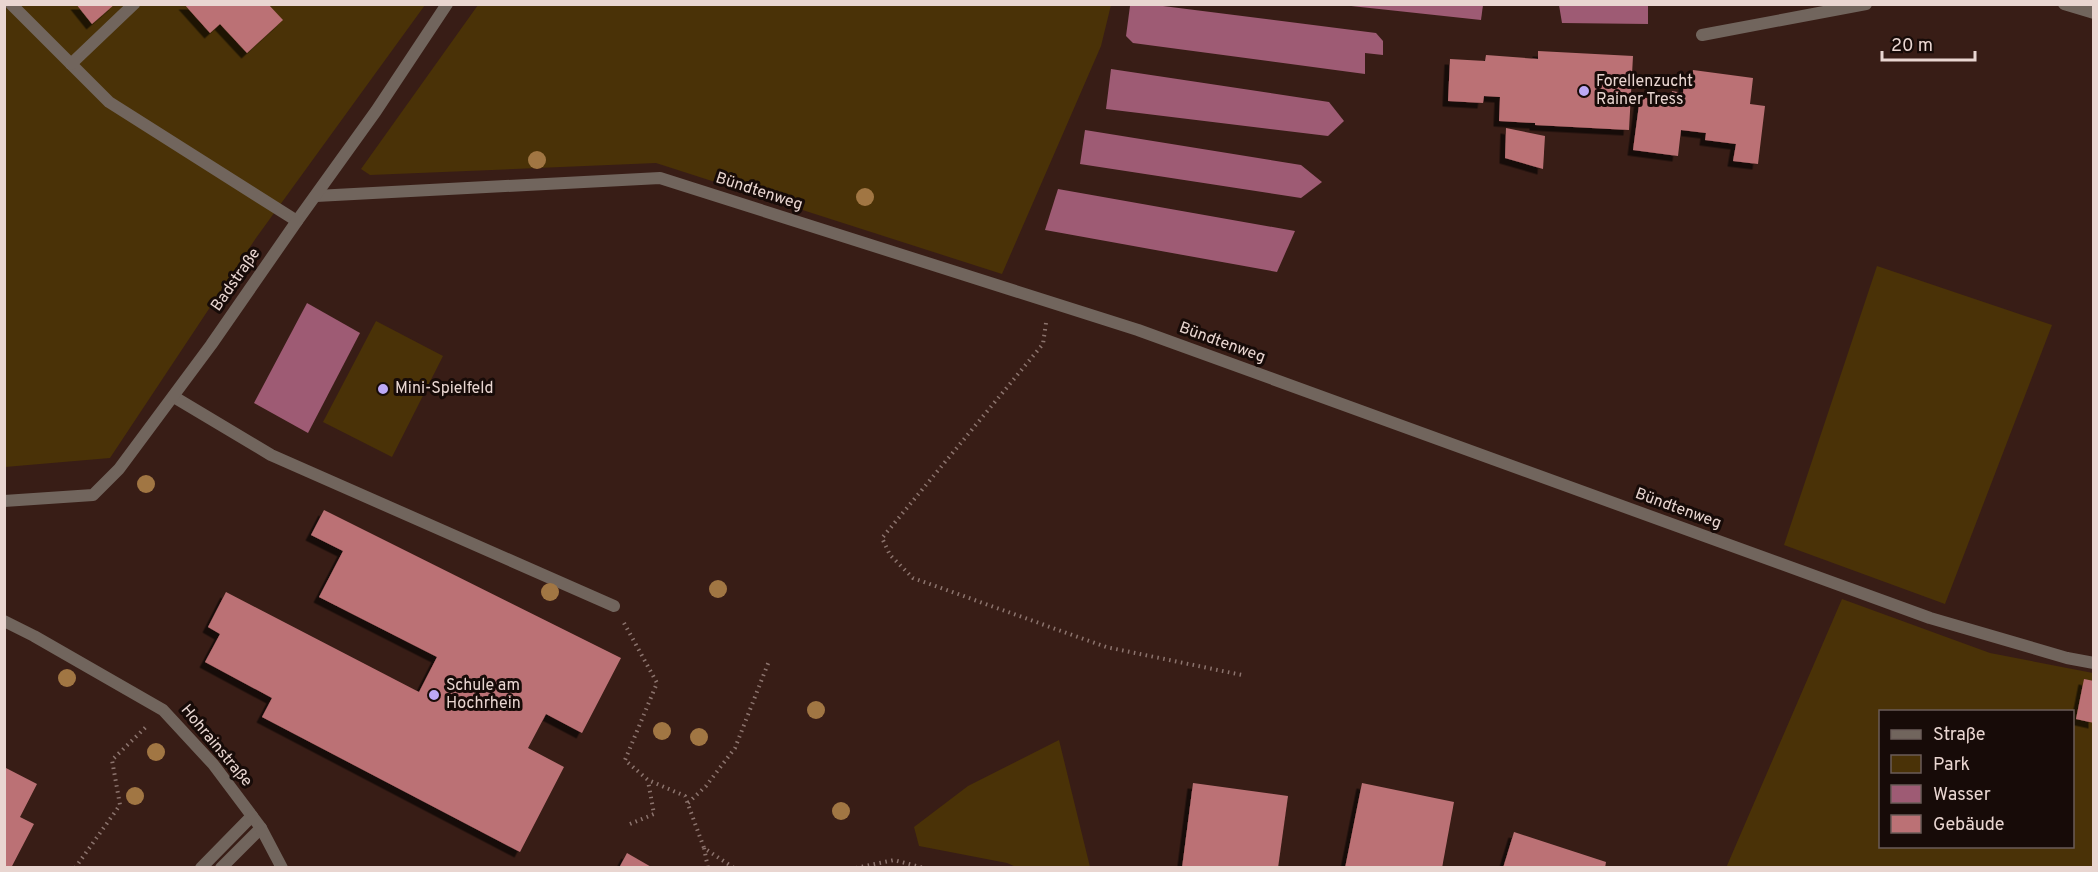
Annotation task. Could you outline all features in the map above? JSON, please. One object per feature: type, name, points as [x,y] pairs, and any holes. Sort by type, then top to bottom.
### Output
[{"type":"street","points":[[11,4],[109,102],[297,221]]},
{"type":"street","points":[[71,64],[134,4]]},
{"type":"street","name":"Badstraße","points":[[4,501],[93,495],[119,469],[174,397],[376,111],[447,4]]},
{"type":"street","points":[[1702,34],[1866,4]]},
{"type":"street","points":[[2064,4],[2094,13]]},
{"type":"street","name":"Bündtenweg","points":[[316,196],[660,178],[1138,330],[1930,618],[2067,658],[2094,663]]},
{"type":"street","points":[[174,397],[271,455],[614,606]]},
{"type":"street","name":"Hohrainstraße","points":[[4,621],[163,710],[213,764],[261,828],[282,867]]},
{"type":"street","points":[[201,867],[252,816]]},
{"type":"street","points":[[222,867],[261,828]]},
{"type":"path","points":[[1049,302],[1043,344],[882,538],[890,555],[914,578],[1106,647],[1242,675]]},
{"type":"path","points":[[614,606],[657,683],[625,760],[648,780],[686,796],[704,848],[708,867]]},
{"type":"path","points":[[688,803],[706,786],[735,748],[769,661]]},
{"type":"path","points":[[75,867],[120,805],[112,760],[163,710]]},
{"type":"path","points":[[630,824],[654,814],[648,780]]},
{"type":"path","points":[[704,848],[734,867]]},
{"type":"path","points":[[856,867],[894,860],[924,867]]},
{"type":"green space","points":[[5,5],[425,5],[256,238],[110,458],[5,467]]},
{"type":"green space","points":[[478,5],[1111,5],[1101,46],[1002,274],[656,163],[370,175],[361,169]]},
{"type":"green space","points":[[1877,266],[2052,325],[1945,604],[1784,545]]},
{"type":"green space","name":"Mini-Spielfeld","points":[[376,321],[443,356],[392,457],[323,422]]},
{"type":"green space","points":[[1842,599],[1990,653],[2093,673],[2093,867],[1726,868]]},
{"type":"green space","points":[[1059,740],[1090,867],[1016,867],[1007,863],[919,846],[914,827],[968,786]]},
{"type":"water","points":[[1155,5],[1376,33],[1383,41],[1383,55],[1365,53],[1365,74],[1133,43],[1126,36],[1130,6]]},
{"type":"water","points":[[1342,5],[1483,5],[1481,20]]},
{"type":"water","points":[[1559,5],[1648,5],[1648,24],[1562,23]]},
{"type":"water","points":[[1111,69],[1329,102],[1344,121],[1328,136],[1106,109]]},
{"type":"water","points":[[1085,130],[1301,165],[1322,182],[1301,198],[1080,164]]},
{"type":"water","points":[[1058,189],[1295,231],[1277,272],[1045,230]]},
{"type":"water","points":[[307,303],[360,333],[308,433],[254,403]]},
{"type":"building","points":[[76,4],[115,4],[92,24]]},
{"type":"building","points":[[184,4],[268,4],[283,20],[247,53],[220,24],[210,33]]},
{"type":"building","name":"Forellenzucht Rainer Tress","points":[[1538,51],[1633,56],[1629,130],[1499,121],[1500,97],[1484,96],[1483,103],[1448,101],[1450,59],[1485,61],[1486,55],[1538,59]]},
{"type":"building","points":[[1693,70],[1753,78],[1750,104],[1765,106],[1758,164],[1733,161],[1736,144],[1705,140],[1706,133],[1681,130],[1678,156],[1633,150],[1640,97],[1671,102],[1672,91],[1683,93],[1685,76],[1692,81]]},
{"type":"building","points":[[1506,128],[1545,136],[1543,169],[1505,158]]},
{"type":"building","name":"Schule am Hochrhein","points":[[324,510],[621,658],[582,733],[546,714],[528,748],[564,767],[520,852],[262,717],[272,698],[205,662],[220,634],[208,627],[226,592],[419,692],[437,657],[319,597],[343,551],[311,535]]},
{"type":"building","points":[[2084,679],[2094,681],[2094,723],[2076,719]]},
{"type":"building","points":[[4,767],[37,784],[20,817],[34,824],[11,868],[4,868]]},
{"type":"building","points":[[1193,783],[1288,796],[1278,868],[1182,868]]},
{"type":"building","points":[[1362,783],[1454,802],[1442,868],[1345,868]]},
{"type":"building","points":[[1514,832],[1606,862],[1605,868],[1503,868]]},
{"type":"building","points":[[627,853],[653,868],[619,868]]},
{"type":"place","name":"Forellenzucht Rainer Tress","points":[[1584,91]]},
{"type":"place","name":"Mini-Spielfeld","points":[[383,389]]},
{"type":"place","name":"Schule am Hochrhein","points":[[434,695]]}]
